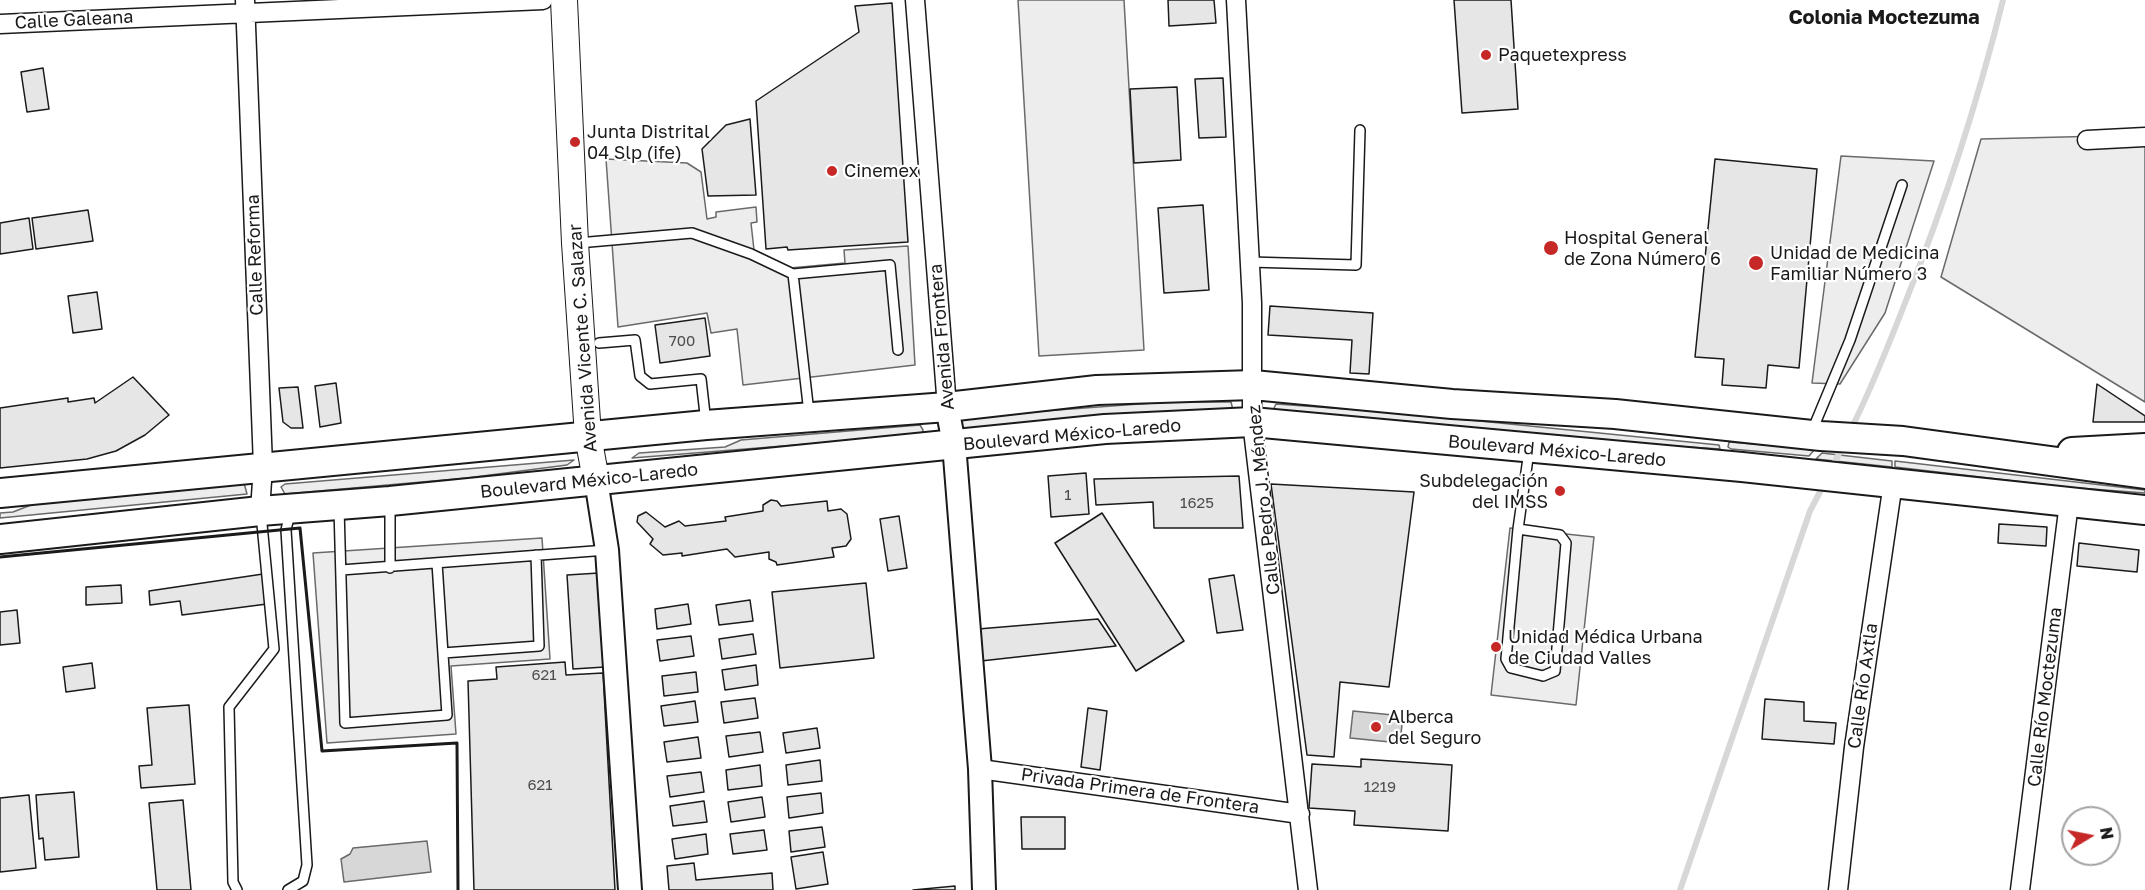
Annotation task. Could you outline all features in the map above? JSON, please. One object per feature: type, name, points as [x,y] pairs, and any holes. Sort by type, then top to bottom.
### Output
[{"type":"main road","name":"Avenida Vicente C. Salazar","points":[[564,0],[597,436],[604,480]]},
{"type":"main road","name":"Avenida Vicente C. Salazar","points":[[581,0],[584,242],[599,343],[597,436]]},
{"type":"main road","name":"Boulevard México-Laredo","points":[[0,493],[706,424],[946,407],[1097,390],[1253,385],[1452,404],[1615,414],[1816,435],[1903,441],[2145,474]]},
{"type":"main road","name":"Boulevard México-Laredo","points":[[0,539],[260,511],[339,506],[1106,429],[1252,422],[1760,469],[2145,510]]},
{"type":"main road","points":[[1996,455],[2145,448]]},
{"type":"street","name":"Calle Galeana","points":[[0,24],[245,5],[543,0]]},
{"type":"street","name":"Avenida Frontera","points":[[915,0],[946,407],[954,444],[980,769],[984,890]]},
{"type":"street","name":"Calle Pedro J. Méndez","points":[[1236,0],[1250,262],[1252,422],[1308,890]]},
{"type":"street","name":"Calle Reforma","points":[[245,5],[263,466],[260,511]]},
{"type":"street","points":[[2087,140],[2145,137]]},
{"type":"street","name":"Avenida Vicente C. Salazar","points":[[604,480],[604,517],[630,890]]},
{"type":"street","name":"Calle Río Axtla","points":[[1838,890],[1886,482]]},
{"type":"street","name":"Calle Río Moctezuma","points":[[2020,890],[2070,503]]},
{"type":"street","name":"Privada Primera de Frontera","points":[[980,769],[1300,814]]},
{"type":"lane","points":[[1250,262],[1356,265],[1360,130]]},
{"type":"lane","points":[[1816,435],[1902,185]]},
{"type":"lane","points":[[584,242],[692,233],[751,254],[793,274],[890,266],[898,350]]},
{"type":"lane","points":[[793,274],[810,418]]},
{"type":"lane","points":[[599,343],[635,340],[640,376],[650,384],[702,379],[706,424]]},
{"type":"lane","points":[[1518,528],[1560,535],[1566,540],[1555,671],[1543,676],[1511,668],[1506,659],[1518,528],[1530,448]]},
{"type":"lane","points":[[390,501],[390,568]]},
{"type":"lane","points":[[339,506],[345,723],[447,715],[437,563]]},
{"type":"lane","points":[[288,890],[303,881],[307,865],[286,530],[291,508]]},
{"type":"lane","points":[[237,890],[233,882],[229,707],[274,649],[260,511]]},
{"type":"lane","points":[[341,570],[607,550]]},
{"type":"lane","points":[[443,653],[539,646],[536,555]]},
{"type":"lane","points":[[274,649],[295,649]]},
{"type":"shaded area","points":[[1018,0],[1124,0],[1144,350],[1039,356]]},
{"type":"shaded area","points":[[2145,135],[2145,402],[1941,277],[1981,139]]},
{"type":"shaded area","points":[[1841,156],[1934,161],[1885,313],[1840,384],[1812,383]]},
{"type":"shaded area","points":[[606,159],[687,163],[701,172],[707,219],[716,217],[716,212],[756,207],[757,222],[751,223],[754,250],[790,268],[845,263],[844,250],[908,246],[915,365],[743,385],[737,329],[711,333],[707,313],[618,327]]},
{"type":"shaded area","points":[[1167,402],[1231,402],[1233,410],[962,429],[959,420],[961,417]]},
{"type":"shaded area","points":[[1276,404],[1390,412],[1719,445],[1720,449],[1578,440],[1273,410]]},
{"type":"shaded area","points":[[920,425],[923,430],[922,435],[632,458],[639,453],[725,447],[741,440]]},
{"type":"shaded area","points":[[1729,442],[1815,449],[1809,456],[1731,449],[1728,447]]},
{"type":"shaded area","points":[[1822,453],[1892,461],[1892,467],[1816,459]]},
{"type":"shaded area","points":[[574,460],[567,465],[467,478],[285,494],[281,487],[285,484]]},
{"type":"shaded area","points":[[1895,461],[2145,490],[2145,493],[2065,487],[1895,467]]},
{"type":"shaded area","points":[[244,483],[247,494],[0,518],[0,513],[13,512],[36,503]]},
{"type":"shaded area","points":[[1510,528],[1594,537],[1576,705],[1491,695]]},
{"type":"shaded area","points":[[542,538],[550,659],[451,666],[456,734],[327,743],[313,553]]},
{"type":"shaded area","name":"Alberca del Seguro","points":[[1353,711],[1403,716],[1400,743],[1350,738]]},
{"type":"shaded area","points":[[427,841],[431,872],[344,882],[341,859],[350,854],[353,848]]},
{"type":"building","points":[[1168,0],[1214,0],[1216,23],[1169,26]]},
{"type":"building","name":"Paquetexpress","points":[[1454,0],[1511,0],[1518,109],[1462,113]]},
{"type":"building","name":"Cinemex","points":[[892,3],[908,242],[788,250],[787,247],[766,249],[756,101],[859,32],[855,6]]},
{"type":"building","points":[[43,68],[49,109],[27,112],[21,72]]},
{"type":"building","points":[[1223,78],[1226,137],[1199,138],[1195,79]]},
{"type":"building","points":[[1177,87],[1181,160],[1134,163],[1130,89]]},
{"type":"building","points":[[750,119],[756,195],[708,196],[702,149],[726,125]]},
{"type":"building","name":"Unidad de Medicina Familiar Número 3","points":[[1715,159],[1817,169],[1799,368],[1768,365],[1766,388],[1722,385],[1724,359],[1695,357]]},
{"type":"building","points":[[1203,205],[1209,290],[1164,293],[1158,208]]},
{"type":"building","points":[[88,210],[93,241],[36,249],[32,218]]},
{"type":"building","points":[[29,218],[33,249],[0,254],[0,223]]},
{"type":"building","points":[[97,292],[102,329],[73,333],[68,296]]},
{"type":"building","points":[[1270,306],[1373,313],[1369,374],[1350,373],[1352,340],[1268,335]]},
{"type":"building","points":[[705,318],[710,356],[660,363],[655,325]]},
{"type":"building","points":[[133,377],[169,415],[145,435],[116,451],[87,459],[0,468],[0,408],[68,398],[68,402],[94,398],[95,403]]},
{"type":"building","points":[[336,383],[341,423],[320,427],[315,386]]},
{"type":"building","points":[[2097,384],[2145,416],[2145,422],[2093,422]]},
{"type":"building","points":[[298,387],[303,428],[291,428],[283,422],[279,388]]},
{"type":"building","points":[[1086,473],[1089,514],[1051,517],[1048,476]]},
{"type":"building","points":[[1239,476],[1243,528],[1154,528],[1153,502],[1096,505],[1094,479]]},
{"type":"building","points":[[1271,484],[1414,492],[1389,687],[1340,682],[1334,757],[1307,755]]},
{"type":"building","points":[[771,500],[777,501],[781,506],[827,501],[828,511],[841,509],[847,514],[851,539],[846,546],[832,548],[834,557],[777,565],[769,559],[769,552],[735,557],[727,549],[682,556],[682,553],[663,555],[650,544],[653,539],[637,522],[638,516],[646,512],[665,527],[679,521],[685,526],[726,521],[725,517],[763,511],[763,505]]},
{"type":"building","points":[[1102,513],[1184,641],[1136,671],[1055,543]]},
{"type":"building","points":[[899,516],[907,568],[888,571],[880,519]]},
{"type":"building","points":[[1999,524],[2047,527],[2046,546],[1998,543]]},
{"type":"building","points":[[2079,543],[2139,550],[2137,572],[2077,566]]},
{"type":"building","points":[[599,573],[605,667],[573,669],[567,575]]},
{"type":"building","points":[[263,574],[267,604],[182,615],[180,601],[150,605],[149,591]]},
{"type":"building","points":[[1234,575],[1243,630],[1217,633],[1209,579]]},
{"type":"building","points":[[866,583],[874,658],[780,668],[772,592]]},
{"type":"building","points":[[121,585],[122,603],[86,605],[86,587]]},
{"type":"building","points":[[750,600],[753,621],[719,625],[716,605]]},
{"type":"building","points":[[688,604],[691,624],[657,629],[655,609]]},
{"type":"building","points":[[17,610],[20,643],[0,645],[0,612]]},
{"type":"building","points":[[1098,619],[1116,646],[981,661],[978,629]]},
{"type":"building","points":[[753,634],[756,654],[722,659],[719,639]]},
{"type":"building","points":[[691,636],[694,656],[660,661],[657,640]]},
{"type":"building","points":[[565,662],[566,675],[603,673],[615,890],[474,890],[468,681],[497,679],[496,667]]},
{"type":"building","points":[[92,663],[95,688],[66,692],[63,667]]},
{"type":"building","points":[[756,665],[758,685],[725,690],[722,670]]},
{"type":"building","points":[[696,672],[698,692],[664,696],[662,676]]},
{"type":"building","points":[[755,698],[758,718],[724,723],[721,702]]},
{"type":"building","points":[[1765,699],[1804,702],[1804,721],[1836,723],[1834,744],[1762,739]]},
{"type":"building","points":[[695,701],[698,722],[664,726],[661,706]]},
{"type":"building","points":[[189,705],[195,784],[141,788],[139,766],[152,765],[147,708]]},
{"type":"building","points":[[1088,708],[1107,711],[1100,770],[1081,767]]},
{"type":"building","points":[[817,728],[820,748],[786,753],[783,733]]},
{"type":"building","points":[[760,732],[763,752],[729,757],[726,736]]},
{"type":"building","points":[[698,737],[701,758],[667,762],[664,742]]},
{"type":"building","points":[[1361,759],[1452,765],[1448,831],[1354,825],[1355,811],[1309,808],[1312,764],[1361,767]]},
{"type":"building","points":[[820,760],[822,781],[788,785],[786,765]]},
{"type":"building","points":[[760,765],[762,786],[728,790],[726,770]]},
{"type":"building","points":[[701,772],[704,792],[670,797],[667,776]]},
{"type":"building","points":[[74,792],[79,857],[45,860],[43,838],[39,839],[36,795]]},
{"type":"building","points":[[821,793],[823,813],[789,818],[787,797]]},
{"type":"building","points":[[29,795],[36,868],[0,872],[0,798]]},
{"type":"building","points":[[762,797],[765,817],[731,822],[728,802]]},
{"type":"building","points":[[183,800],[191,890],[157,890],[149,803]]},
{"type":"building","points":[[704,801],[707,822],[673,826],[670,806]]},
{"type":"building","points":[[1021,817],[1065,817],[1065,849],[1022,849]]},
{"type":"building","points":[[822,827],[825,847],[791,852],[789,831]]},
{"type":"building","points":[[764,830],[767,850],[733,854],[730,834]]},
{"type":"building","points":[[706,834],[708,854],[675,859],[672,839]]},
{"type":"building","points":[[823,852],[828,884],[796,889],[791,857]]},
{"type":"building","points":[[694,863],[696,880],[772,873],[773,890],[669,890],[667,866]]},
{"type":"building","points":[[955,886],[955,890],[913,890]]},
{"type":"waterway","points":[[1851,429],[1880,367],[1934,228],[1971,116],[2003,0]]},
{"type":"waterway","points":[[1831,469],[1843,446]]},
{"type":"waterway","points":[[1680,890],[1810,511],[1824,484]]},
{"type":"wall","points":[[0,557],[300,528],[322,751],[457,743],[458,890]]},
{"type":"place","name":"Paquetexpress","points":[[1486,55]]},
{"type":"place","name":"Junta Distrital 04 Slp (ife)","points":[[575,142]]},
{"type":"place","name":"Cinemex","points":[[832,171]]},
{"type":"place","name":"Hospital General de Zona Número 6","points":[[1551,248]]},
{"type":"place","name":"Unidad de Medicina Familiar Número 3","points":[[1756,263]]},
{"type":"place","name":"Subdelegación del IMSS","points":[[1560,491]]},
{"type":"place","name":"Unidad Médica Urbana de Ciudad Valles","points":[[1496,647]]},
{"type":"place","name":"Alberca del Seguro","points":[[1376,727]]},
{"type":"district","name":"Colonia Moctezuma","points":[[1884,18]]}]
